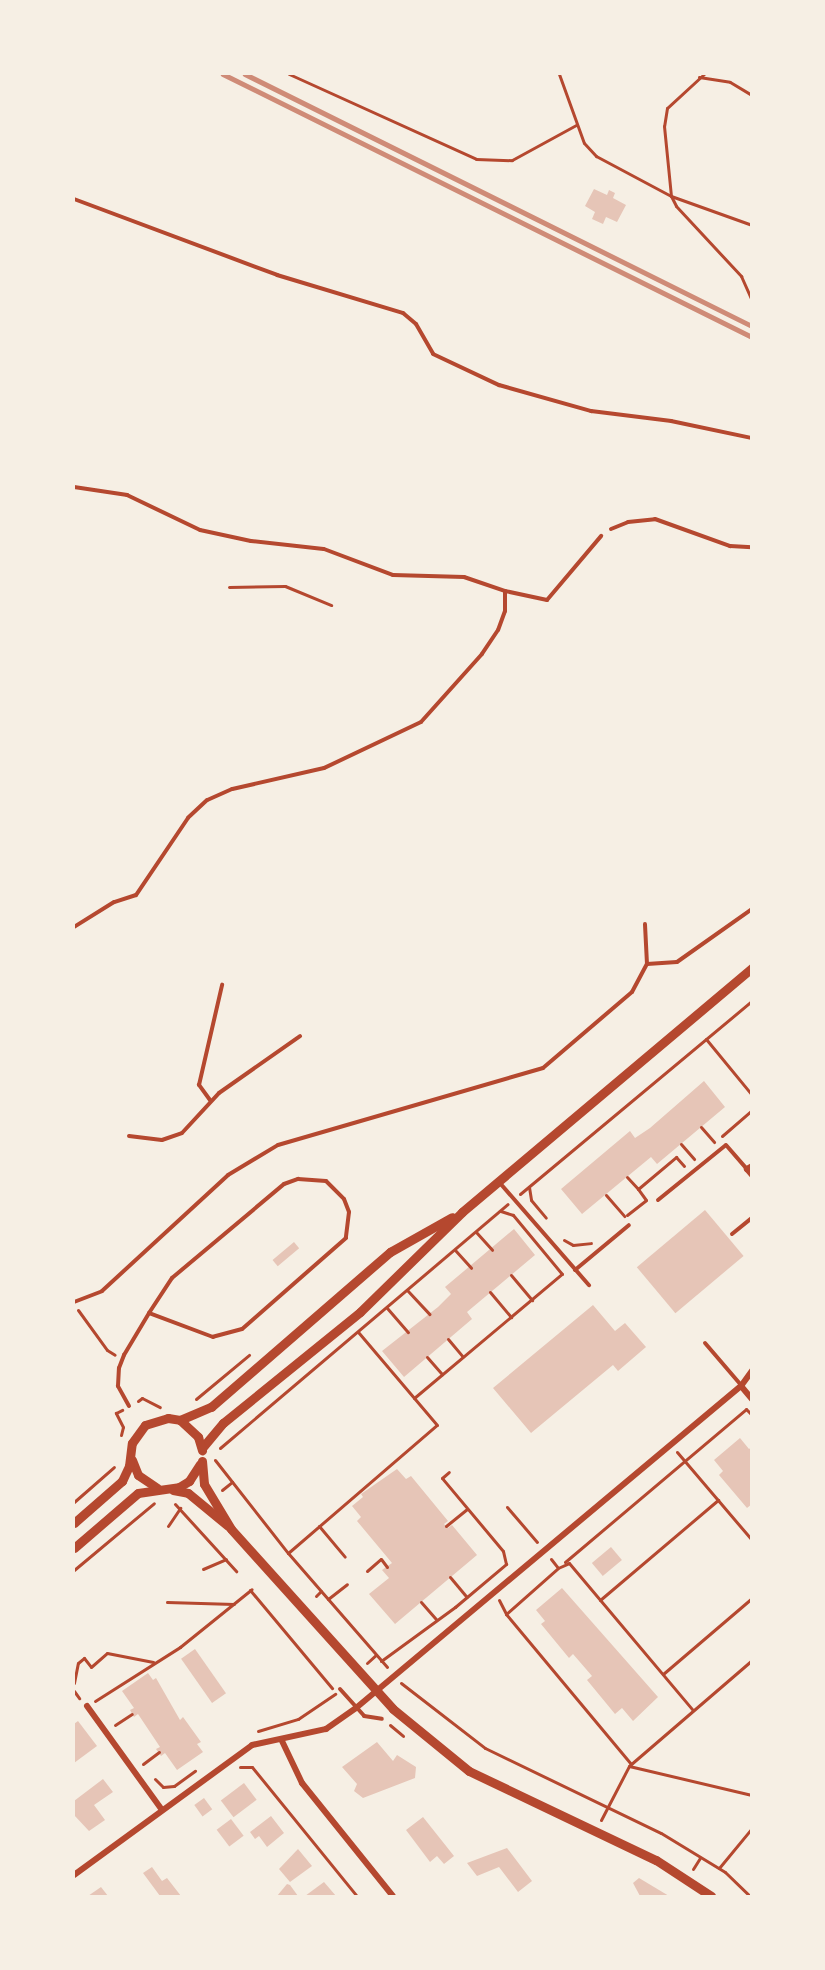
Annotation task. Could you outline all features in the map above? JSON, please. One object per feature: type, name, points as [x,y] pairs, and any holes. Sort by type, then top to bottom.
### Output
[{"type":"street","points":[[202,1449],[224,1423],[360,1312],[462,1212],[752,968]]},
{"type":"street","points":[[180,1420],[211,1407],[390,1252],[462,1212]]},
{"type":"street","points":[[74,1875],[252,1745],[282,1742],[326,1729],[356,1708],[741,1386],[752,1371]]},
{"type":"street","points":[[741,1386],[752,1399]]},
{"type":"street","points":[[74,1522],[122,1481],[131,1455],[132,1443],[145,1425],[168,1418],[180,1420],[191,1427],[202,1449],[204,1484],[231,1528],[375,1692],[470,1771],[595,1833],[656,1860],[711,1896]]},
{"type":"street","points":[[131,1455],[138,1475],[157,1488]]},
{"type":"street","points":[[168,1489],[189,1481],[202,1461]]},
{"type":"street","points":[[74,1548],[138,1493],[157,1488],[188,1493],[231,1528]]},
{"type":"street","points":[[87,1706],[162,1810]]},
{"type":"street","points":[[282,1742],[302,1783],[393,1896]]},
{"type":"lane","points":[[74,199],[277,275],[404,313],[416,324],[433,354],[500,385],[591,411],[671,421],[752,438]]},
{"type":"lane","points":[[74,487],[128,495],[181,522],[224,536],[324,549],[393,575],[464,577],[504,591],[547,600],[601,536]]},
{"type":"lane","points":[[610,529],[628,522],[655,519],[730,546],[752,547]]},
{"type":"lane","points":[[74,927],[114,902],[136,895],[188,818],[207,800],[232,789],[324,768],[420,722],[498,630],[505,611],[504,591]]},
{"type":"lane","points":[[647,964],[677,962],[752,909]]},
{"type":"lane","points":[[74,1302],[102,1291],[228,1175],[278,1145],[543,1068],[632,992],[647,964],[645,924]]},
{"type":"lane","points":[[210,1100],[199,1085],[222,985]]},
{"type":"lane","points":[[129,1136],[162,1140],[182,1133],[210,1100],[300,1036]]},
{"type":"lane","points":[[658,1200],[726,1145],[750,1170]]},
{"type":"lane","points":[[129,1406],[118,1386],[122,1360],[149,1313],[172,1278],[284,1184],[298,1179],[326,1181],[344,1199],[349,1212],[346,1238],[242,1329],[213,1337],[149,1313]]},
{"type":"lane","points":[[499,1182],[589,1285]]},
{"type":"lane","points":[[732,1234],[752,1218]]},
{"type":"lane","points":[[575,1270],[629,1225]]},
{"type":"lane","points":[[705,1343],[741,1386]]},
{"type":"lane","points":[[340,1689],[364,1716],[382,1719]]},
{"type":"path","points":[[289,74],[476,159],[512,160],[576,125]]},
{"type":"path","points":[[559,74],[584,143],[596,156],[671,196],[752,225]]},
{"type":"path","points":[[704,74],[667,108],[664,126],[671,196],[676,206],[741,276],[752,301]]},
{"type":"path","points":[[699,77],[730,82],[752,95]]},
{"type":"path","points":[[229,586],[293,590],[331,605]]},
{"type":"path","points":[[750,1896],[719,1868],[662,1833],[606,1809],[484,1748],[441,1718],[394,1676],[321,1592],[268,1528],[213,1453],[752,1001]]},
{"type":"path","points":[[706,1039],[752,1095]]},
{"type":"path","points":[[747,1089],[752,1085]]},
{"type":"path","points":[[707,1148],[752,1110]]},
{"type":"path","points":[[701,1127],[714,1142]]},
{"type":"path","points":[[681,1144],[694,1159]]},
{"type":"path","points":[[638,1189],[676,1157],[685,1167],[700,1154]]},
{"type":"path","points":[[618,1223],[646,1200],[627,1177]]},
{"type":"path","points":[[529,1187],[531,1200],[550,1224]]},
{"type":"path","points":[[606,1194],[625,1217]]},
{"type":"path","points":[[414,1398],[562,1274],[513,1215],[501,1211]]},
{"type":"path","points":[[476,1232],[492,1250]]},
{"type":"path","points":[[557,1232],[573,1245],[595,1242]]},
{"type":"path","points":[[455,1250],[471,1268]]},
{"type":"path","points":[[511,1275],[532,1300]]},
{"type":"path","points":[[407,1290],[429,1314]]},
{"type":"path","points":[[490,1292],[511,1317]]},
{"type":"path","points":[[74,1302],[106,1350],[122,1360]]},
{"type":"path","points":[[387,1308],[408,1332]]},
{"type":"path","points":[[288,1553],[437,1425],[358,1332]]},
{"type":"path","points":[[448,1339],[463,1357]]},
{"type":"path","points":[[193,1402],[255,1351]]},
{"type":"path","points":[[427,1357],[442,1374]]},
{"type":"path","points":[[120,1446],[123,1427],[116,1413],[142,1398],[151,1405],[171,1406]]},
{"type":"path","points":[[506,1614],[746,1409],[752,1415]]},
{"type":"path","points":[[671,1445],[752,1540]]},
{"type":"path","points":[[74,1502],[117,1464]]},
{"type":"path","points":[[381,1661],[467,1597],[506,1564],[505,1555],[442,1478],[449,1472]]},
{"type":"path","points":[[166,1500],[180,1508],[236,1571]]},
{"type":"path","points":[[600,1600],[718,1500]]},
{"type":"path","points":[[74,1570],[160,1502]]},
{"type":"path","points":[[507,1507],[558,1568]]},
{"type":"path","points":[[168,1526],[180,1508]]},
{"type":"path","points":[[446,1526],[467,1509]]},
{"type":"path","points":[[319,1526],[345,1557]]},
{"type":"path","points":[[264,1532],[268,1528]]},
{"type":"path","points":[[203,1569],[226,1559]]},
{"type":"path","points":[[367,1571],[381,1559],[387,1567]]},
{"type":"path","points":[[566,1562],[693,1710]]},
{"type":"path","points":[[450,1577],[467,1597]]},
{"type":"path","points":[[486,1581],[496,1592],[506,1614],[630,1765],[752,1795]]},
{"type":"path","points":[[328,1599],[347,1584]]},
{"type":"path","points":[[87,1706],[155,1663],[251,1590],[336,1693]]},
{"type":"path","points":[[316,1596],[321,1592]]},
{"type":"path","points":[[663,1674],[752,1598]]},
{"type":"path","points":[[167,1602],[234,1605]]},
{"type":"path","points":[[422,1602],[436,1619]]},
{"type":"path","points":[[74,1683],[78,1663],[84,1659],[91,1667],[107,1653],[155,1663]]},
{"type":"path","points":[[357,1673],[376,1655]]},
{"type":"path","points":[[595,1833],[630,1765],[752,1660]]},
{"type":"path","points":[[256,1732],[298,1719],[340,1689]]},
{"type":"path","points":[[96,1700],[103,1708]]},
{"type":"path","points":[[115,1725],[132,1714]]},
{"type":"path","points":[[109,1717],[122,1735]]},
{"type":"path","points":[[144,1764],[159,1752]]},
{"type":"path","points":[[136,1754],[156,1781],[167,1788],[201,1767]]},
{"type":"path","points":[[237,1768],[252,1767],[357,1896]]},
{"type":"path","points":[[719,1868],[752,1828]]},
{"type":"building","points":[[594,189],[607,195],[609,190],[615,193],[613,198],[626,205],[617,222],[606,217],[603,224],[592,219],[595,212],[585,206]]},
{"type":"building","points":[[704,1081],[725,1107],[657,1164],[651,1157],[582,1214],[561,1189],[630,1131],[635,1138],[650,1128]]},
{"type":"building","points":[[705,1210],[744,1256],[675,1313],[637,1267]]},
{"type":"building","points":[[514,1229],[535,1255],[467,1312],[472,1319],[404,1377],[382,1351],[438,1307],[451,1294],[445,1287]]},
{"type":"building","points":[[294,1242],[299,1248],[278,1266],[273,1260]]},
{"type":"building","points":[[593,1305],[615,1331],[625,1323],[646,1347],[618,1371],[613,1365],[531,1433],[493,1388]]},
{"type":"building","points":[[740,1438],[749,1449],[752,1447],[752,1504],[747,1508],[719,1475],[723,1471],[714,1460]]},
{"type":"building","points":[[397,1469],[406,1479],[411,1476],[448,1521],[444,1524],[448,1528],[452,1525],[477,1555],[395,1624],[369,1594],[389,1578],[382,1570],[392,1563],[357,1521],[361,1517],[352,1506],[363,1497],[361,1494]]},
{"type":"building","points":[[611,1547],[622,1560],[603,1576],[592,1563]]},
{"type":"building","points":[[562,1588],[658,1697],[633,1721],[622,1708],[615,1714],[587,1680],[592,1676],[573,1654],[569,1658],[541,1624],[545,1621],[536,1610]]},
{"type":"building","points":[[195,1649],[226,1693],[212,1703],[181,1659]]},
{"type":"building","points":[[148,1673],[153,1680],[156,1678],[180,1720],[183,1717],[201,1742],[197,1744],[203,1752],[177,1770],[165,1753],[161,1756],[156,1749],[160,1747],[138,1714],[134,1717],[130,1710],[134,1708],[122,1691]]},
{"type":"building","points":[[78,1721],[97,1746],[74,1763],[74,1724]]},
{"type":"building","points":[[377,1742],[393,1761],[397,1755],[416,1767],[415,1778],[363,1798],[354,1791],[357,1784],[342,1767]]},
{"type":"building","points":[[103,1779],[113,1792],[94,1805],[105,1820],[89,1831],[74,1815],[74,1801]]},
{"type":"building","points":[[244,1783],[257,1800],[233,1817],[221,1800]]},
{"type":"building","points":[[204,1798],[212,1809],[203,1816],[194,1805]]},
{"type":"building","points":[[271,1816],[284,1833],[267,1847],[259,1836],[255,1839],[250,1832]]},
{"type":"building","points":[[423,1817],[454,1856],[444,1864],[437,1856],[430,1862],[406,1830]]},
{"type":"building","points":[[231,1819],[244,1836],[229,1847],[217,1830]]},
{"type":"building","points":[[507,1848],[532,1881],[518,1892],[499,1867],[477,1876],[467,1863]]},
{"type":"building","points":[[298,1849],[312,1866],[290,1882],[279,1869]]},
{"type":"building","points":[[152,1867],[162,1881],[167,1878],[181,1896],[160,1896],[143,1873]]},
{"type":"building","points":[[639,1878],[669,1896],[640,1896],[633,1883]]},
{"type":"building","points":[[324,1882],[336,1896],[305,1896]]},
{"type":"building","points":[[287,1884],[290,1885],[298,1896],[277,1896]]},
{"type":"building","points":[[101,1887],[108,1896],[88,1896]]},
{"type":"railway","points":[[223,74],[752,337]]},
{"type":"railway","points":[[245,74],[752,326]]}]
